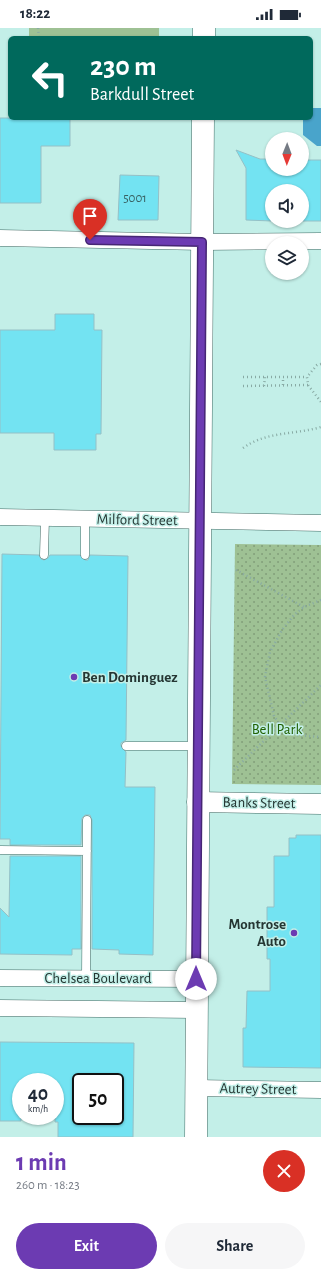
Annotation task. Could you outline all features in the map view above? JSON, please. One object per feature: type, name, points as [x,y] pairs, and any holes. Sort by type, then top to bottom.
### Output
[{"type":"main road","points":[[196,1137],[203,120]]},
{"type":"street","points":[[0,238],[202,242],[321,242]]},
{"type":"street","name":"Milford Street","points":[[0,517],[321,523]]},
{"type":"street","name":"Banks Street","points":[[198,802],[321,804]]},
{"type":"street","name":"Chelsea Boulevard","points":[[0,978],[196,979]]},
{"type":"street","name":"Chelsea Boulevard","points":[[0,1008],[196,1010]]},
{"type":"street","name":"Autrey Street","points":[[196,1088],[321,1090]]},
{"type":"lane","points":[[44,555],[45,518]]},
{"type":"lane","points":[[85,519],[85,555]]},
{"type":"lane","points":[[126,746],[198,746]]},
{"type":"lane","points":[[86,978],[87,820]]},
{"type":"lane","points":[[0,850],[87,851]]},
{"type":"path","points":[[321,364],[317,365],[308,377],[308,385],[321,402]]},
{"type":"path","points":[[243,377],[308,377]]},
{"type":"path","points":[[264,377],[264,386]]},
{"type":"path","points":[[283,377],[283,385]]},
{"type":"path","points":[[243,386],[308,385]]},
{"type":"path","points":[[243,448],[254,440],[267,436],[321,427]]},
{"type":"path","points":[[236,570],[304,607]]},
{"type":"path","points":[[321,600],[304,607],[294,615],[282,630],[270,652],[265,677],[269,700],[274,716],[280,725],[295,735],[321,737]]},
{"type":"path","points":[[234,770],[321,686]]},
{"type":"green space","points":[[29,28],[159,28],[159,36],[29,36]]},
{"type":"green space","name":"Bell Park","points":[[235,544],[321,545],[321,785],[232,784]]},
{"type":"water","points":[[313,108],[321,108],[321,146],[317,146],[309,140],[309,132],[303,132],[303,120],[313,120]]},
{"type":"building","points":[[0,118],[8,118],[8,120],[70,120],[70,146],[41,146],[41,203],[0,203]]},
{"type":"building","points":[[236,150],[260,159],[265,159],[265,176],[309,176],[309,160],[321,160],[321,221],[309,221],[309,184],[265,184],[265,221],[246,220],[246,168]]},
{"type":"building","points":[[120,175],[159,176],[158,220],[118,220]]},
{"type":"building","points":[[55,314],[94,314],[94,330],[102,330],[101,434],[96,434],[96,450],[54,450],[54,433],[0,433],[0,330],[55,330]]},
{"type":"building","points":[[2,554],[39,555],[41,559],[44,560],[50,555],[80,555],[85,560],[88,560],[90,555],[128,556],[126,740],[121,743],[121,746],[126,752],[125,787],[155,787],[153,955],[119,954],[119,950],[92,949],[92,820],[90,815],[85,815],[82,818],[81,845],[10,845],[10,839],[0,839]]},
{"type":"building","points":[[296,835],[321,835],[321,1068],[243,1067],[243,1028],[246,1028],[247,991],[270,991],[270,959],[267,959],[267,907],[274,907],[274,856],[289,856],[289,838],[296,838]]},
{"type":"building","points":[[10,856],[81,856],[81,949],[72,949],[72,955],[0,954],[0,908],[9,917]]},
{"type":"building","points":[[0,1042],[134,1043],[133,1137],[58,1137],[58,1125],[64,1125],[64,1073],[12,1073],[12,1121],[0,1121]]},
{"type":"place","name":"Ben Dominguez","points":[[74,677]]},
{"type":"place","name":"Montrose Auto","points":[[294,933]]},
{"type":"route","points":[[90,240],[202,242],[196,979]]}]
